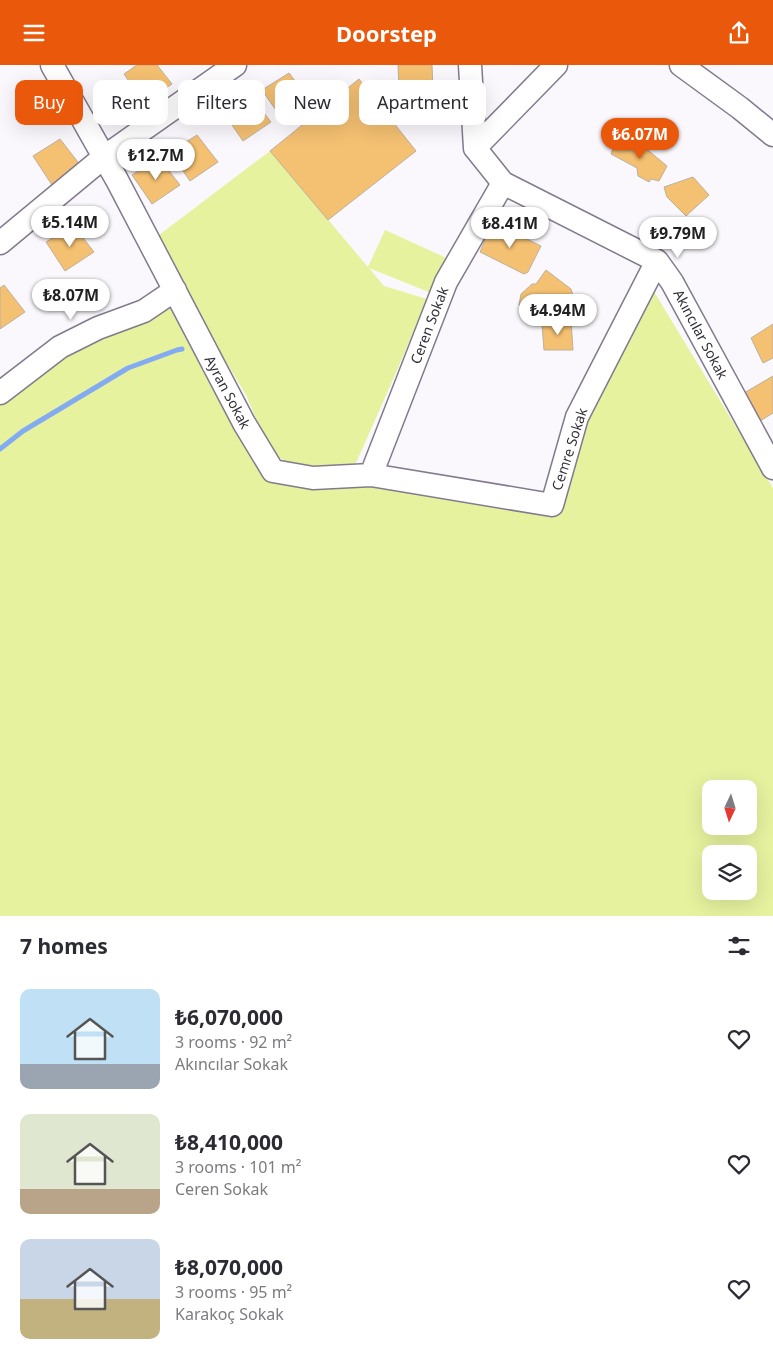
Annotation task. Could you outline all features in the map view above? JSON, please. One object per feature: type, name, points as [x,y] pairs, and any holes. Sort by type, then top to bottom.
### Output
[{"type":"street","name":"Ayran Sokak","points":[[52,65],[104,157],[244,423],[273,471],[313,478],[372,475],[552,505]]},
{"type":"street","points":[[0,243],[104,157],[235,65]]},
{"type":"street","points":[[470,65],[475,148]]},
{"type":"street","points":[[475,148],[556,65]]},
{"type":"street","points":[[681,65],[740,108],[773,135]]},
{"type":"street","name":"Akıncılar Sokak","points":[[475,148],[503,183],[657,261],[672,282],[773,468]]},
{"type":"street","name":"Ceren Sokak","points":[[372,475],[446,282],[503,183]]},
{"type":"street","name":"Cemre Sokak","points":[[552,505],[577,417],[657,261]]},
{"type":"street","points":[[0,393],[60,347],[98,328],[144,311],[174,290]]},
{"type":"green space","points":[[270,151],[368,267],[385,230],[451,260],[431,293],[369,268],[384,286],[427,299],[356,463],[334,467],[290,464],[270,452],[246,395],[186,295],[159,235]]},
{"type":"green space","points":[[175,290],[273,471],[552,505],[590,408],[653,290],[773,488],[773,916],[0,916],[0,393]]},
{"type":"building","points":[[137,65],[157,65],[172,84],[168,87],[168,80],[128,80],[124,74]]},
{"type":"building","points":[[398,65],[432,65],[433,80],[399,80]]},
{"type":"building","points":[[289,73],[294,80],[278,80]]},
{"type":"building","points":[[360,80],[359,125],[395,125],[416,151],[328,220],[270,151],[302,125],[349,125],[349,87]]},
{"type":"building","points":[[275,82],[275,109],[265,94],[265,88]]},
{"type":"building","points":[[265,114],[271,122],[243,141],[232,125],[265,125]]},
{"type":"building","points":[[197,135],[218,162],[190,181],[170,152]]},
{"type":"building","points":[[617,138],[643,146],[667,166],[659,181],[651,179],[649,182],[638,176],[637,168],[611,154]]},
{"type":"building","points":[[60,139],[81,166],[52,185],[33,156]]},
{"type":"building","points":[[159,158],[180,185],[152,204],[132,175]]},
{"type":"building","points":[[693,177],[709,195],[686,216],[667,197],[664,187]]},
{"type":"building","points":[[492,222],[541,246],[528,272],[524,274],[480,252]]},
{"type":"building","points":[[73,225],[94,252],[65,271],[46,242]]},
{"type":"building","points":[[546,270],[571,289],[575,302],[563,317],[556,314],[549,323],[541,323],[519,305],[521,294],[532,284],[536,284]]},
{"type":"building","points":[[4,285],[25,312],[0,329],[0,288]]},
{"type":"building","points":[[571,320],[573,350],[544,350],[542,324]]},
{"type":"building","points":[[773,324],[773,358],[763,363],[751,338]]},
{"type":"building","points":[[773,376],[773,413],[760,421],[744,393]]},
{"type":"waterway","points":[[0,449],[23,431],[128,368],[182,349]]}]
